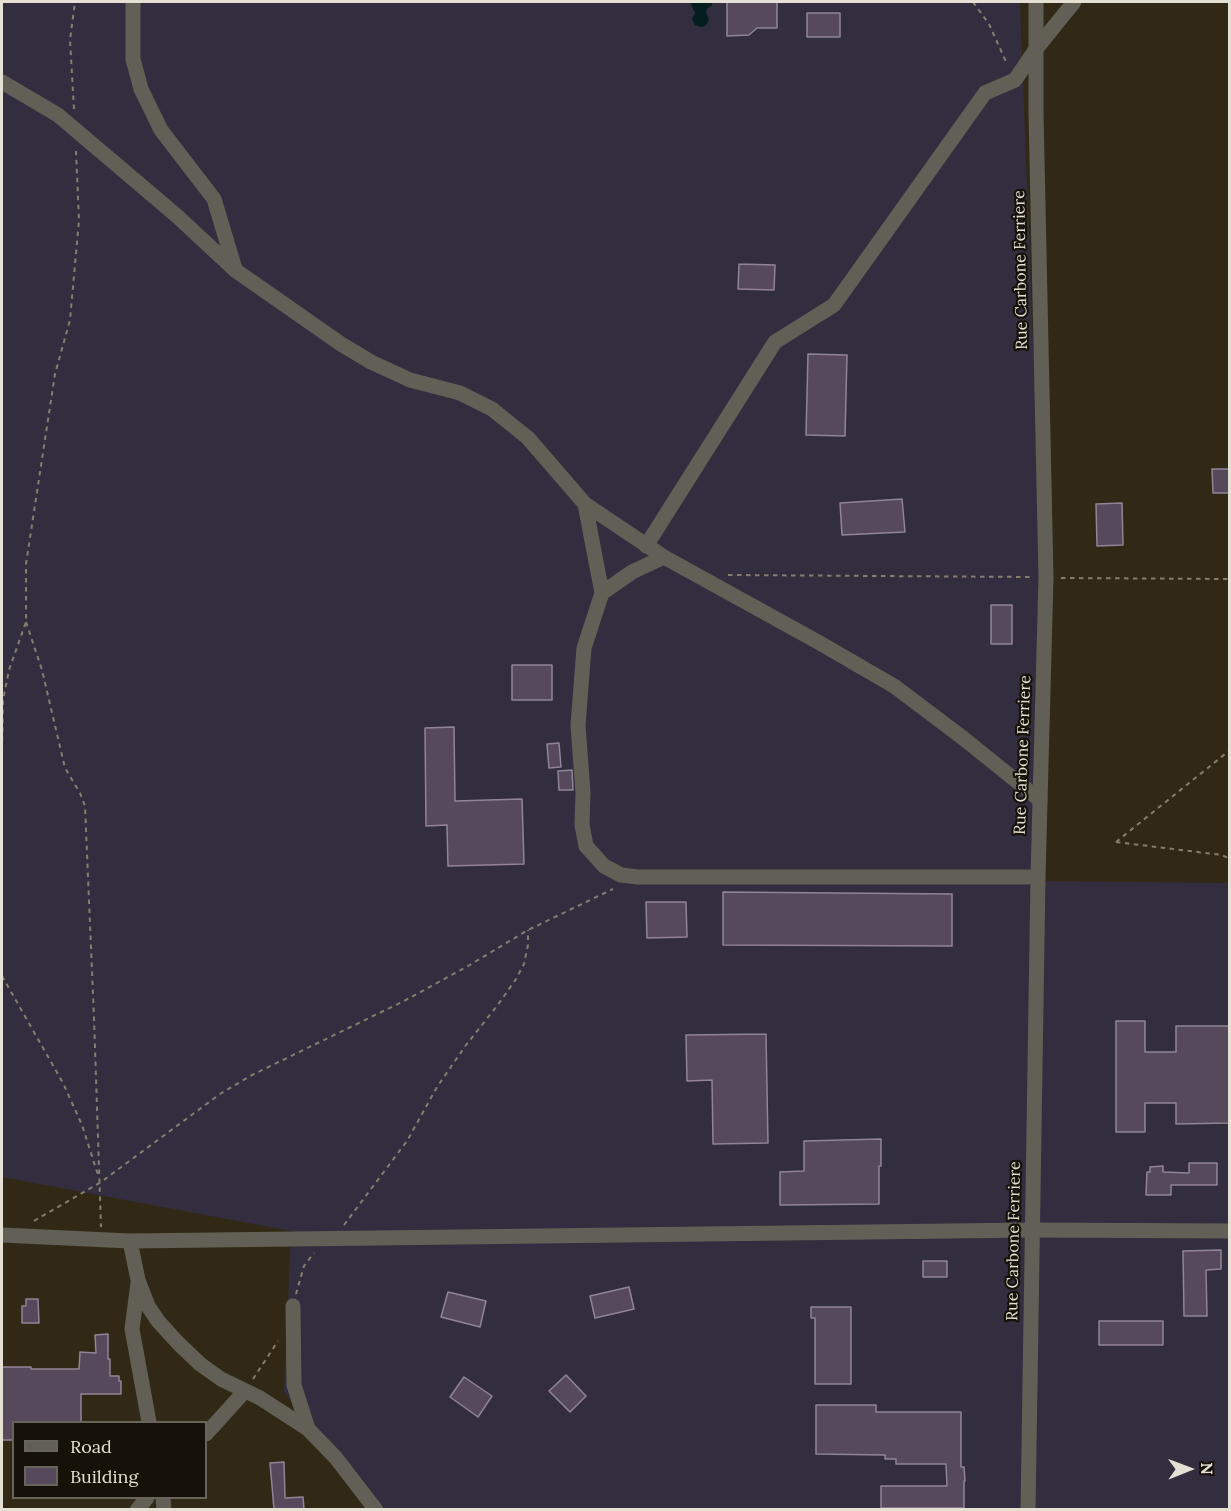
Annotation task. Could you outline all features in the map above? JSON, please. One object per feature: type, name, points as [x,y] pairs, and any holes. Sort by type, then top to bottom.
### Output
[{"type":"street","points":[[134,2],[133,59],[141,89],[161,130],[214,199],[235,270]]},
{"type":"street","name":"Rue Carbone Ferriere","points":[[1028,1509],[1038,877],[1046,577],[1036,2]]},
{"type":"street","points":[[646,546],[775,342],[834,305],[985,93],[1015,80],[1036,49],[1074,2]]},
{"type":"street","points":[[2,82],[58,115],[177,216],[235,270],[341,344],[371,362],[410,380],[460,393],[492,409],[528,438],[585,504],[664,558],[894,686],[1040,800]]},
{"type":"street","points":[[585,504],[602,593],[584,648],[578,725],[583,793],[582,825],[586,846],[604,866],[621,875],[638,877],[1038,877]]},
{"type":"street","points":[[602,593],[632,572],[664,558]]},
{"type":"street","points":[[6,1235],[130,1241],[1032,1230],[1230,1231]]},
{"type":"street","points":[[130,1241],[138,1280],[148,1306],[177,1343],[221,1379],[260,1398],[308,1429],[336,1458],[376,1509]]},
{"type":"street","points":[[138,1280],[132,1329],[149,1421]]},
{"type":"street","points":[[293,1306],[294,1384],[308,1429]]},
{"type":"street","points":[[207,1433],[245,1391]]},
{"type":"path","points":[[75,2],[70,40],[79,220],[70,320],[55,374],[26,564],[26,622],[42,670],[65,768],[80,792],[85,807],[102,1240]]},
{"type":"path","points":[[973,2],[989,24],[1015,80]]},
{"type":"path","points":[[719,575],[1230,579]]},
{"type":"path","points":[[2,750],[3,700],[9,670],[26,622]]},
{"type":"path","points":[[1230,750],[1116,842],[1222,855],[1230,859]]},
{"type":"path","points":[[6,1235],[101,1182],[220,1094],[244,1079],[404,1001],[528,930],[638,877]]},
{"type":"path","points":[[293,1306],[304,1266],[309,1258],[332,1239],[350,1218],[407,1141],[437,1087],[466,1044],[516,979],[524,964],[528,930]]},
{"type":"path","points":[[2,976],[63,1083],[82,1125],[101,1182]]},
{"type":"path","points":[[245,1391],[280,1335]]},
{"type":"shaded area","points":[[2,2],[1020,2],[1046,685],[1041,881],[1229,883],[1229,1509],[377,1509],[284,1392],[291,1231],[2,1177]]},
{"type":"water","points":[[690,2],[712,2],[706,12],[709,20],[705,26],[695,25],[692,19],[695,13]]},
{"type":"building","points":[[727,2],[777,2],[777,28],[757,28],[749,35],[727,36]]},
{"type":"building","points":[[807,13],[840,13],[840,37],[807,37]]},
{"type":"building","points":[[739,264],[775,265],[774,290],[738,289]]},
{"type":"building","points":[[808,354],[847,355],[845,436],[806,435]]},
{"type":"building","points":[[1212,469],[1230,469],[1230,493],[1213,493]]},
{"type":"building","points":[[902,499],[905,532],[842,535],[840,503]]},
{"type":"building","points":[[1122,503],[1123,545],[1097,546],[1096,504]]},
{"type":"building","points":[[991,605],[1012,605],[1012,644],[991,644]]},
{"type":"building","points":[[512,665],[552,665],[552,700],[512,700]]},
{"type":"building","points":[[454,727],[455,801],[522,799],[524,864],[448,866],[447,825],[426,826],[425,728]]},
{"type":"building","points":[[559,743],[561,767],[549,768],[547,744]]},
{"type":"building","points":[[572,770],[573,790],[559,790],[558,771]]},
{"type":"building","points":[[723,892],[952,894],[952,946],[723,945]]},
{"type":"building","points":[[646,902],[686,902],[687,937],[647,938]]},
{"type":"building","points":[[1116,1021],[1145,1021],[1145,1052],[1176,1052],[1176,1026],[1230,1026],[1230,1123],[1176,1124],[1176,1103],[1145,1103],[1145,1132],[1116,1132]]},
{"type":"building","points":[[766,1034],[768,1143],[713,1144],[712,1080],[687,1081],[686,1035]]},
{"type":"building","points":[[881,1139],[879,1204],[780,1205],[780,1172],[804,1171],[804,1141]]},
{"type":"building","points":[[1189,1163],[1217,1163],[1217,1185],[1171,1185],[1171,1195],[1146,1195],[1147,1172],[1150,1172],[1150,1167],[1163,1166],[1163,1172],[1189,1173]]},
{"type":"building","points":[[1221,1250],[1221,1269],[1206,1270],[1207,1316],[1184,1316],[1183,1251]]},
{"type":"building","points":[[923,1261],[947,1261],[947,1277],[923,1277]]},
{"type":"building","points":[[629,1287],[634,1309],[595,1318],[590,1296]]},
{"type":"building","points":[[448,1292],[486,1301],[480,1327],[441,1317]]},
{"type":"building","points":[[26,1299],[38,1299],[39,1323],[22,1323],[22,1306],[26,1306]]},
{"type":"building","points":[[811,1307],[851,1307],[851,1384],[815,1384],[815,1318],[811,1318]]},
{"type":"building","points":[[1099,1321],[1163,1321],[1163,1345],[1099,1345]]},
{"type":"building","points":[[108,1334],[110,1376],[119,1376],[121,1394],[81,1394],[81,1421],[12,1421],[12,1440],[2,1440],[2,1367],[79,1369],[80,1352],[96,1353],[95,1335]]},
{"type":"building","points":[[566,1375],[586,1396],[570,1412],[549,1391]]},
{"type":"building","points":[[464,1377],[492,1396],[478,1417],[450,1397]]},
{"type":"building","points":[[816,1405],[876,1405],[876,1412],[961,1412],[961,1467],[964,1467],[965,1481],[964,1508],[881,1508],[881,1486],[947,1486],[946,1464],[896,1464],[896,1459],[885,1459],[885,1455],[816,1454]]},
{"type":"building","points":[[284,1462],[285,1498],[303,1497],[304,1509],[274,1509],[270,1463]]}]
